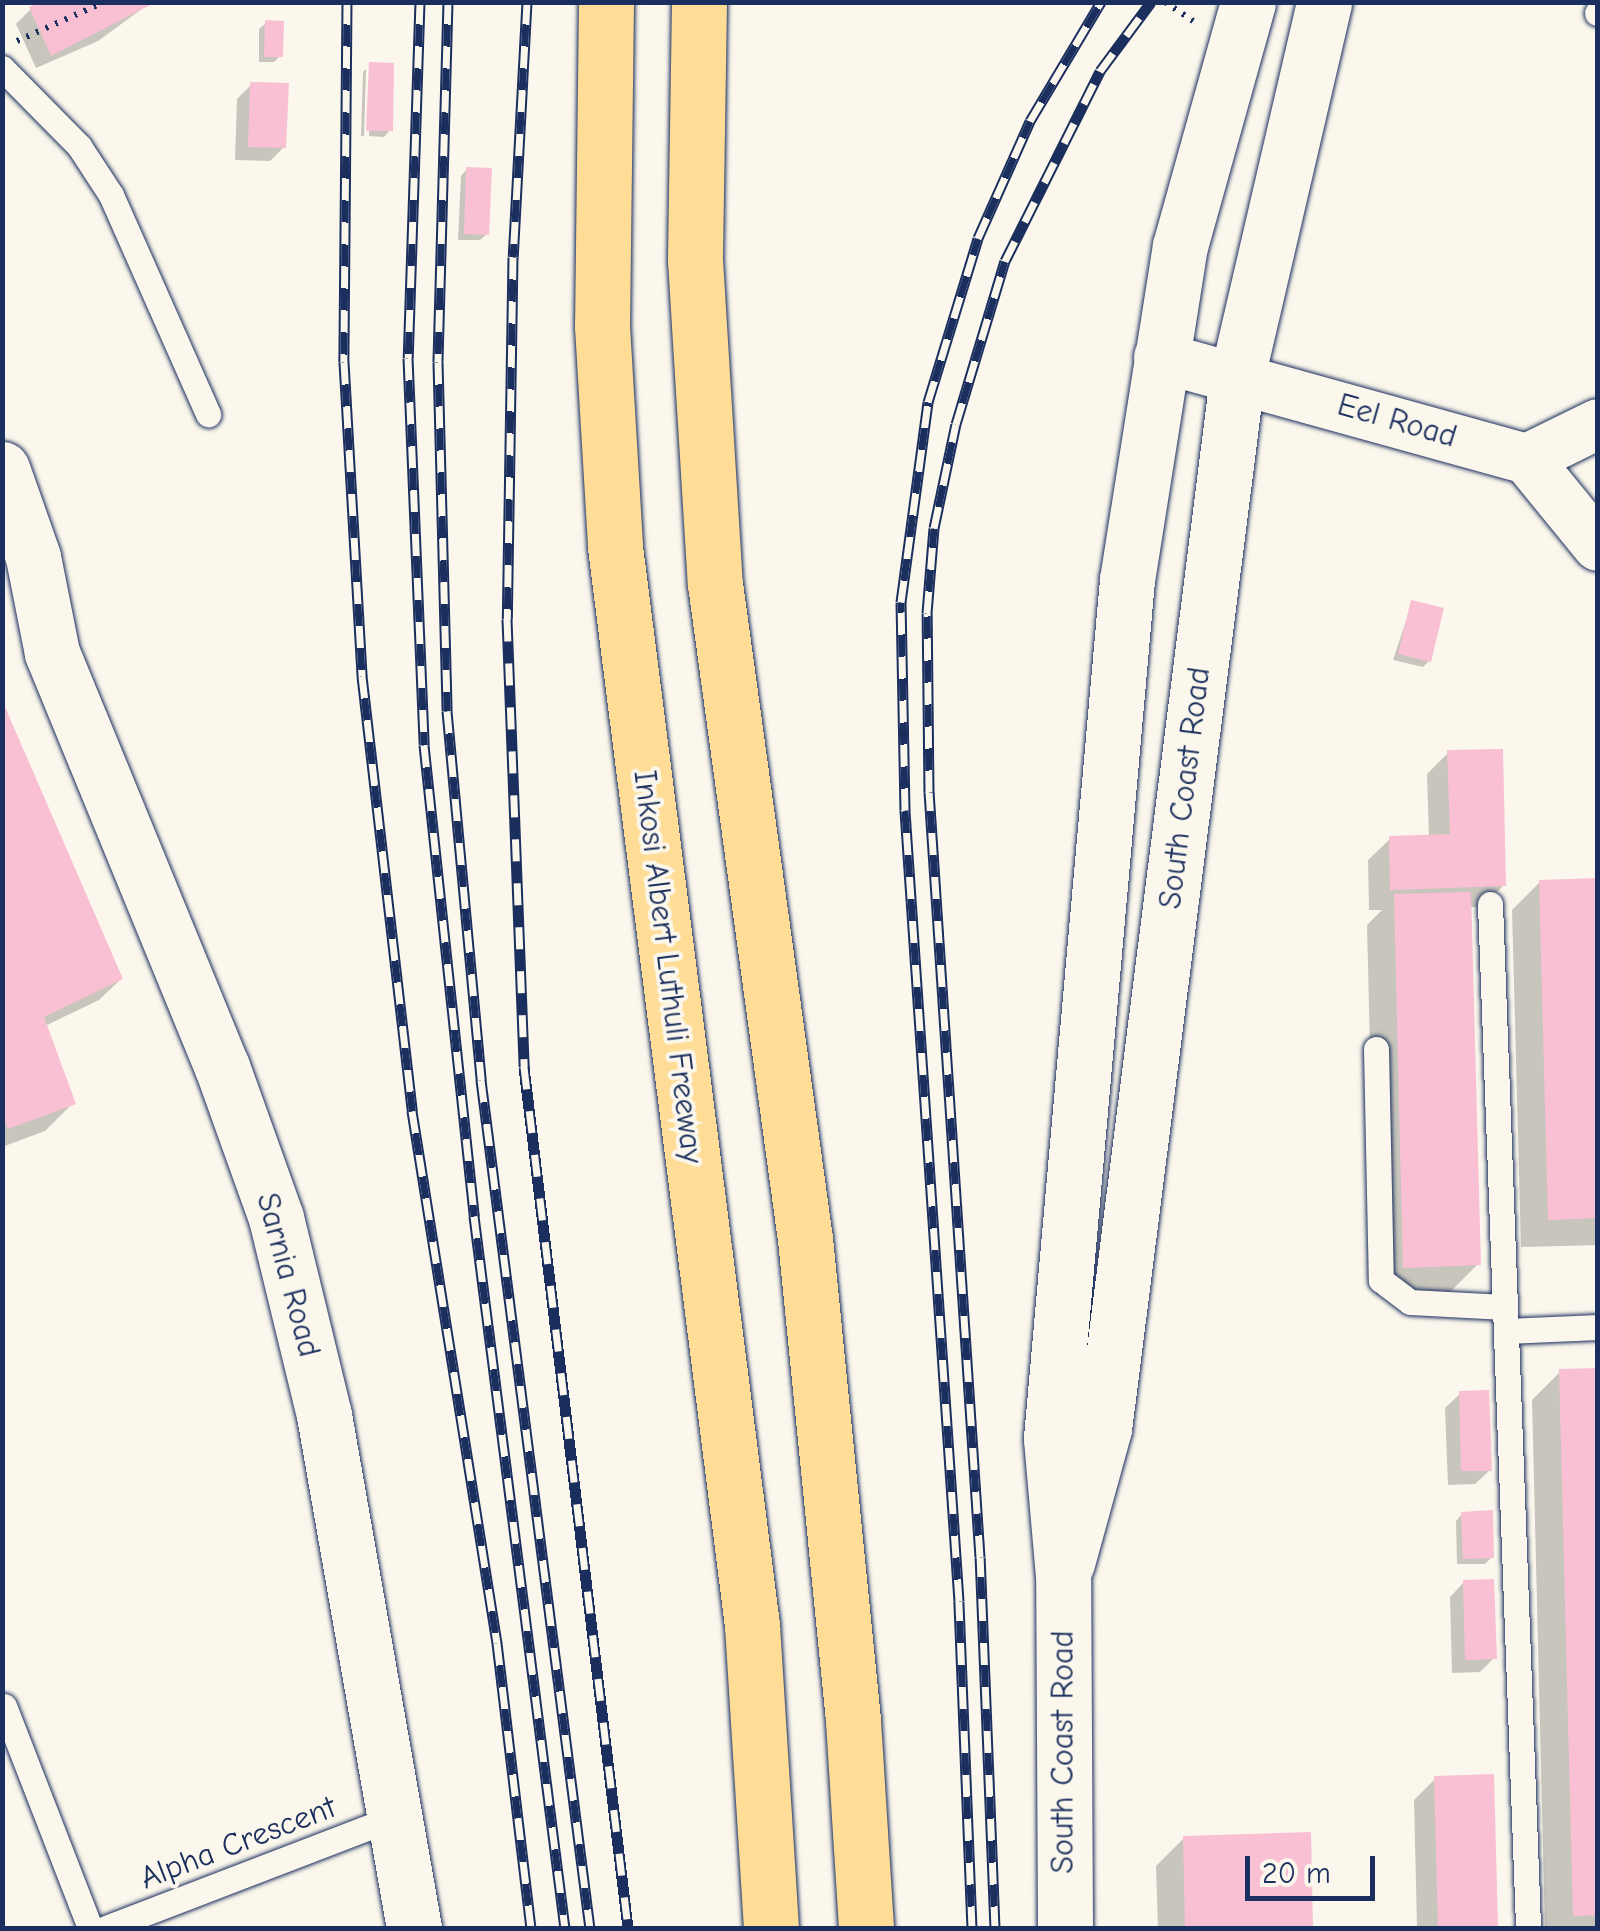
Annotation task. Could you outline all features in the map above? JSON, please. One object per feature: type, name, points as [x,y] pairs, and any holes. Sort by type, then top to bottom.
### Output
[{"type":"highway","name":"Inkosi Albert Luthuli Freeway","points":[[606,2],[602,326],[615,546],[752,1626],[771,1928]]},
{"type":"highway","points":[[700,2],[695,260],[715,584],[804,1238],[854,1722],[866,1928]]},
{"type":"street","name":"South Coast Road","points":[[1065,1928],[1063,1576],[1051,1438],[1126,580],[1180,246],[1248,2]]},
{"type":"street","name":"South Coast Road","points":[[1063,1576],[1104,1428],[1237,376],[1324,2]]},
{"type":"street","name":"Eel Road","points":[[1159,358],[1237,376],[1527,458]]},
{"type":"street","points":[[1597,546],[1527,458],[1598,424]]},
{"type":"street","name":"Sarnia Road","points":[[2,469],[33,557],[52,654],[222,1067],[276,1218],[324,1415],[414,1928]]},
{"type":"street","name":"Sarnia Road","points":[[2,588],[52,654]]},
{"type":"lane","points":[[2,68],[79,146],[111,195],[208,414]]},
{"type":"lane","points":[[1490,904],[1528,1928]]},
{"type":"lane","points":[[1376,1049],[1381,1280],[1410,1302],[1506,1319],[1598,1327]]},
{"type":"lane","points":[[4,1706],[90,1928]]},
{"type":"lane","name":"Alpha Crescent","points":[[106,1928],[393,1818]]},
{"type":"path","points":[[2,48],[104,2]]},
{"type":"path","points":[[1165,2],[1196,24]]},
{"type":"building","points":[[40,2],[156,2],[51,56],[29,7]]},
{"type":"building","points":[[265,20],[284,21],[283,57],[264,57]]},
{"type":"building","points":[[369,62],[394,63],[393,131],[366,131]]},
{"type":"building","points":[[250,82],[289,83],[286,148],[248,147]]},
{"type":"building","points":[[466,167],[492,168],[489,235],[464,234]]},
{"type":"building","points":[[1411,600],[1444,608],[1431,662],[1398,654]]},
{"type":"building","points":[[2,700],[123,979],[44,1017],[76,1104],[8,1129],[2,1115]]},
{"type":"building","points":[[1503,749],[1506,886],[1390,890],[1389,836],[1450,834],[1447,750]]},
{"type":"building","points":[[1598,878],[1598,1218],[1548,1220],[1539,880]]},
{"type":"building","points":[[1471,892],[1481,1265],[1403,1268],[1394,894]]},
{"type":"building","points":[[1598,1368],[1598,1915],[1573,1916],[1559,1369]]},
{"type":"building","points":[[1489,1390],[1492,1471],[1461,1471],[1459,1391]]},
{"type":"building","points":[[1493,1510],[1494,1558],[1463,1559],[1461,1512]]},
{"type":"building","points":[[1494,1579],[1497,1659],[1465,1660],[1463,1580]]},
{"type":"building","points":[[1494,1774],[1498,1928],[1438,1928],[1434,1776]]},
{"type":"building","points":[[1311,1832],[1313,1928],[1185,1928],[1183,1836]]},
{"type":"railway","points":[[347,2],[344,362],[362,676],[412,1111],[497,1643],[531,1928]]},
{"type":"railway","points":[[420,2],[408,358],[424,745],[474,1216],[565,1928]]},
{"type":"railway","points":[[448,2],[438,362],[447,711],[481,1080],[590,1928]]},
{"type":"railway","points":[[527,2],[513,257],[507,619],[524,1067],[628,1928]]},
{"type":"railway","points":[[972,1928],[959,1601],[905,810],[901,602],[928,402],[978,238],[1030,121],[1101,2]]},
{"type":"railway","points":[[995,1928],[980,1557],[929,792],[927,613],[934,528],[956,424],[1005,261],[1100,71],[1151,2]]}]
